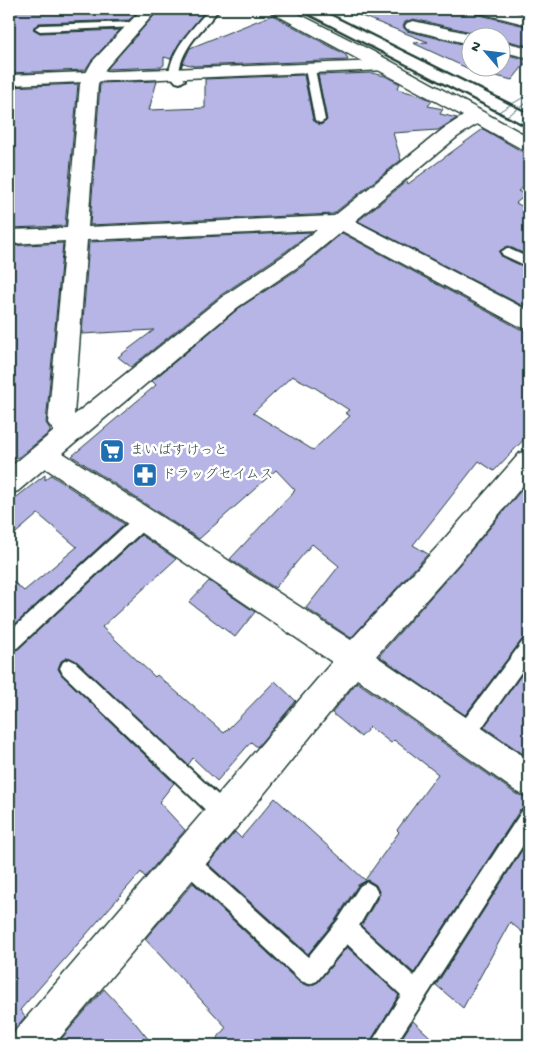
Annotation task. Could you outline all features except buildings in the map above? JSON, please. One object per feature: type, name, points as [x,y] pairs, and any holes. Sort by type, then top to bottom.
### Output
[{"type":"street","points":[[73,432],[61,423],[70,360],[76,234],[89,84],[98,66],[150,9]]},
{"type":"street","points":[[277,9],[366,55],[382,66],[477,115],[529,145]]},
{"type":"street","points":[[482,9],[529,20]]},
{"type":"street","points":[[414,24],[460,36]]},
{"type":"street","points":[[510,48],[529,53]]},
{"type":"street","points":[[9,80],[92,77],[177,77],[382,66]]},
{"type":"street","points":[[21,470],[73,432],[103,402],[230,302],[294,259],[450,133],[477,115]]},
{"type":"street","points":[[9,237],[341,222],[529,321]]},
{"type":"street","points":[[28,1045],[187,861],[354,659],[448,556],[529,460]]},
{"type":"street","points":[[21,470],[143,520],[354,659],[529,780]]},
{"type":"lane","points":[[177,77],[174,64],[214,9]]},
{"type":"lane","points":[[40,28],[134,25]]},
{"type":"lane","points":[[48,41],[51,28]]},
{"type":"lane","points":[[310,69],[320,120]]},
{"type":"lane","points":[[507,252],[529,263]]},
{"type":"lane","points":[[10,642],[143,520]]},
{"type":"lane","points":[[464,736],[529,647]]},
{"type":"lane","points":[[69,668],[225,815]]},
{"type":"lane","points":[[382,1045],[529,818]]},
{"type":"lane","points":[[187,861],[309,973],[346,928],[367,894]]},
{"type":"lane","points":[[346,928],[416,993]]},
{"type":"pier","points":[[517,92],[529,98],[529,110],[508,124],[484,112]]},
{"type":"railway","points":[[297,9],[529,128]]},
{"type":"railway","points":[[320,9],[529,113]]},
{"type":"place","name":"まいばすけっと","points":[[112,451]]},
{"type":"place","name":"ドラッグセイムス","points":[[145,475]]}]
